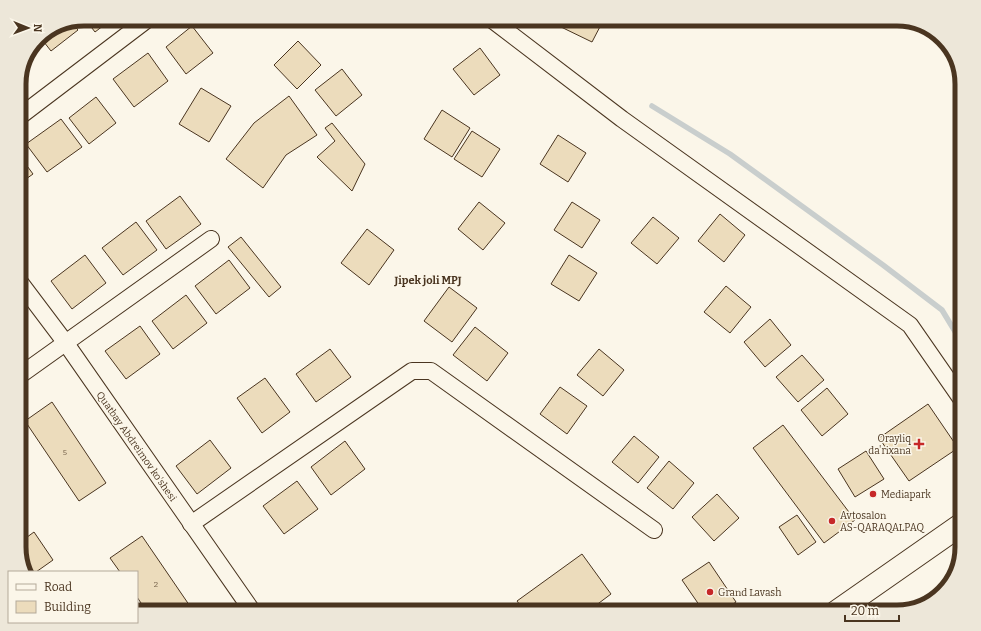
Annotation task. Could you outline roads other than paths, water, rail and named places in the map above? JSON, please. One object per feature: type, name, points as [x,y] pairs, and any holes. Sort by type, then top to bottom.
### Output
[{"type":"main road","points":[[846,605],[955,529]]},
{"type":"street","points":[[26,112],[139,26]]},
{"type":"street","points":[[500,26],[622,120],[910,325],[955,390]]},
{"type":"street","points":[[26,371],[211,239]]},
{"type":"street","name":"Quatbay Abdreimov ko'shesi","points":[[26,290],[66,342],[248,605]]},
{"type":"street","points":[[192,524],[412,371],[431,372],[654,530]]},
{"type":"waterway","points":[[652,106],[730,154],[883,265],[942,310],[955,331]]},
{"type":"place","name":"Orayliq da'rixana","points":[[919,444]]},
{"type":"place","name":"Mediapark","points":[[873,494]]},
{"type":"place","name":"Avtosalon AS-QARAQALPAQ","points":[[832,521]]},
{"type":"place","name":"Grand Lavash","points":[[710,592]]},
{"type":"district","name":"Jipek joli MPJ","points":[[428,280]]}]
